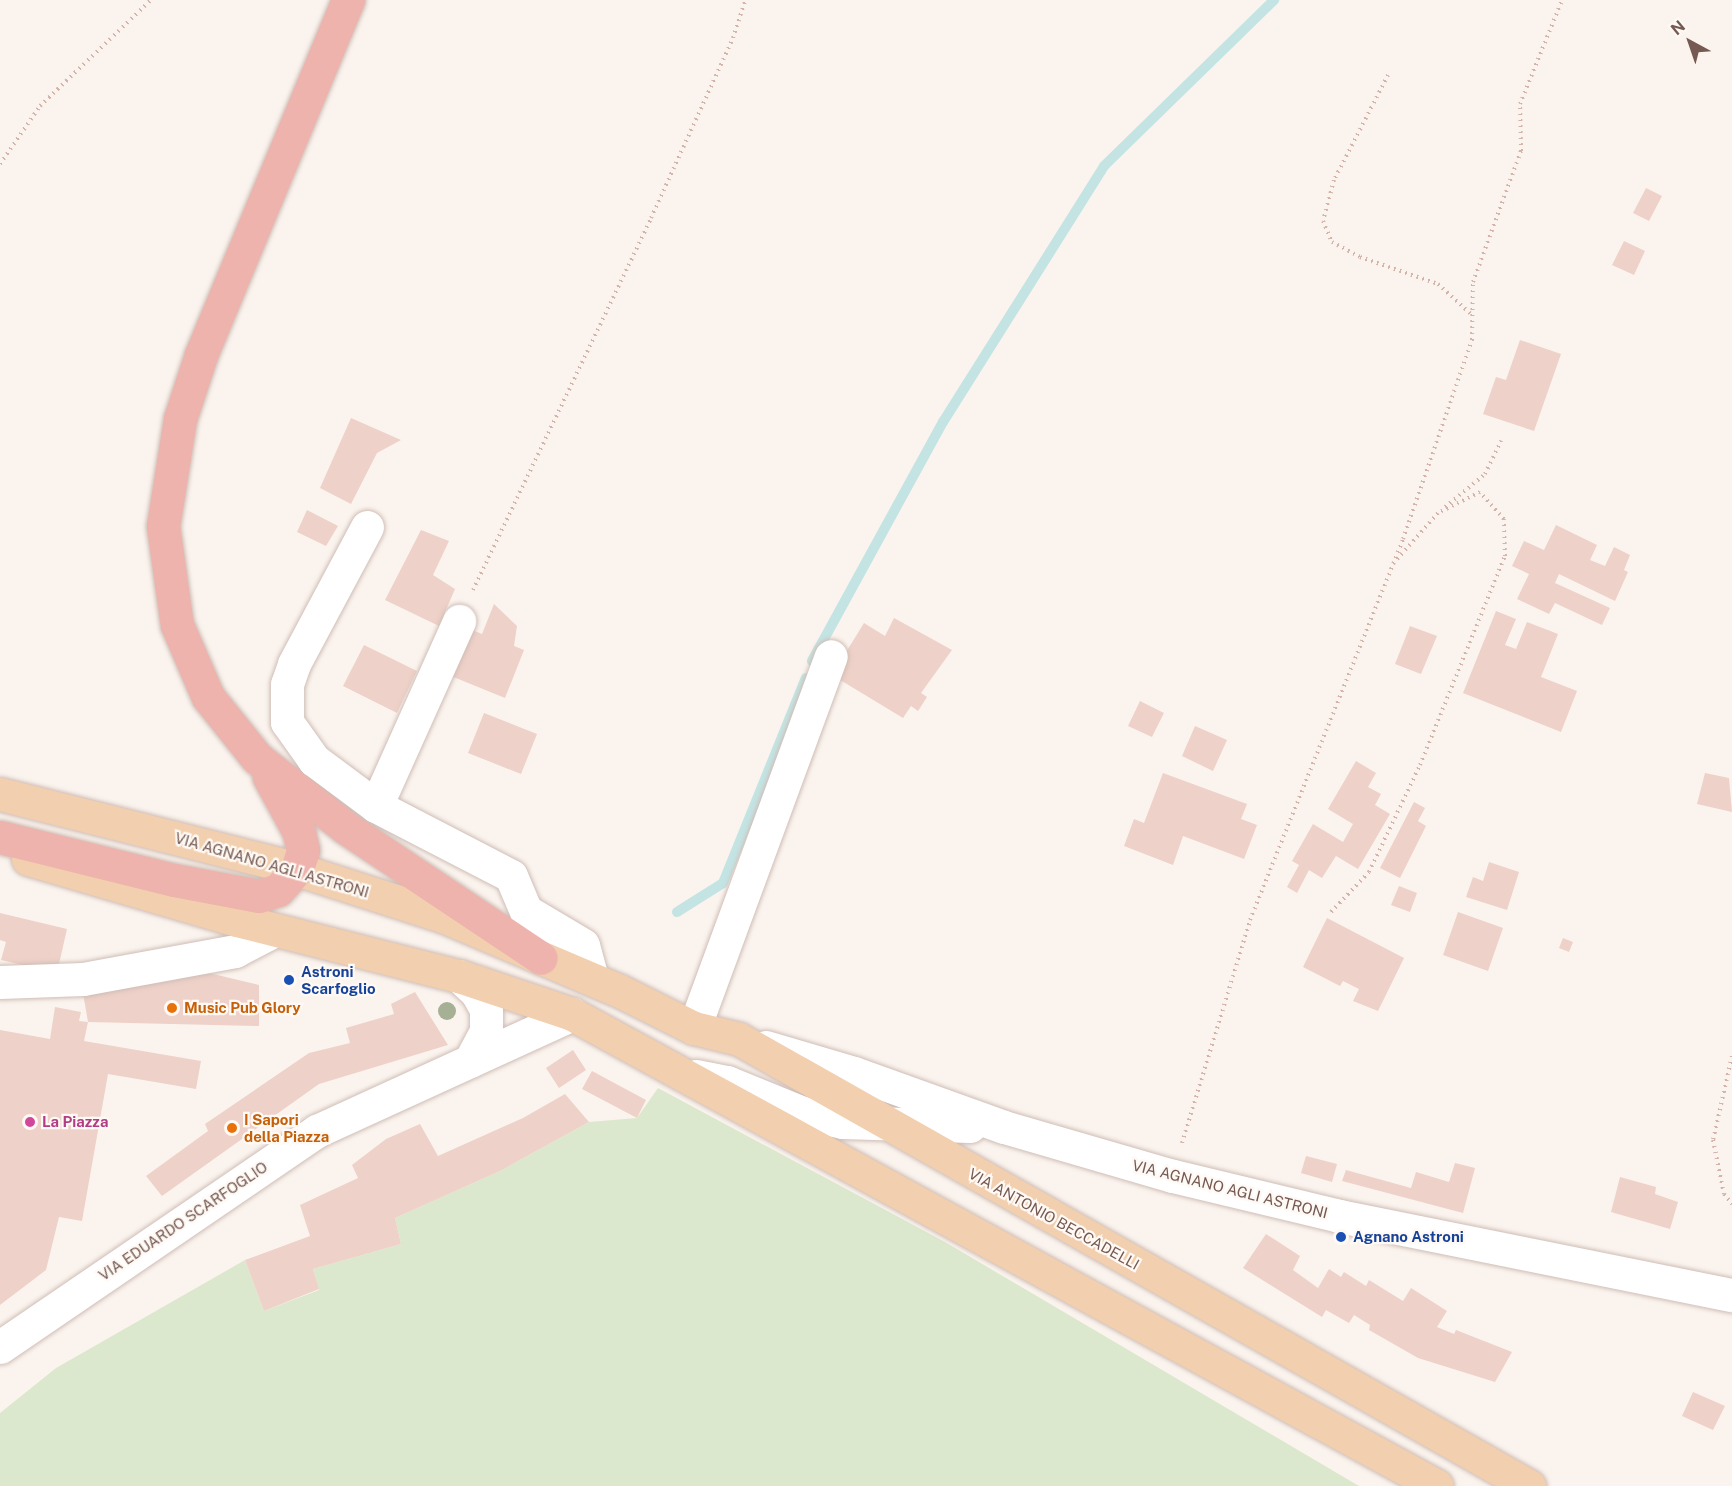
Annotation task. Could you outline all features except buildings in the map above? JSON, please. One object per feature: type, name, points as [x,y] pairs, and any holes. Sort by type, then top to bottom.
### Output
[{"type":"highway","points":[[0,837],[174,880],[259,896],[278,890],[297,869],[303,850],[299,832],[257,758],[208,697],[177,625],[163,526],[180,419],[201,355],[348,0]]},
{"type":"highway","points":[[257,758],[346,828],[568,969]]},
{"type":"main road","name":"VIA AGNANO AGLI ASTRONI","points":[[0,794],[297,869],[442,916],[568,969]]},
{"type":"main road","points":[[0,851],[275,930],[459,976],[572,1014],[688,1075],[1437,1486]]},
{"type":"main road","name":"VIA ANTONIO BECCADELLI","points":[[568,969],[694,1028],[739,1039],[1529,1486]]},
{"type":"main road","points":[[568,969],[572,1014]]},
{"type":"street","points":[[366,527],[294,664],[284,704],[287,722],[314,760],[376,806],[511,876],[526,911],[583,945],[568,969]]},
{"type":"street","points":[[376,806],[459,621]]},
{"type":"street","points":[[694,1028],[831,656]]},
{"type":"street","points":[[0,982],[83,979],[235,951],[275,930]]},
{"type":"street","points":[[459,976],[486,1009],[486,1031],[470,1060]]},
{"type":"street","name":"VIA EDUARDO SCARFOGLIO","points":[[0,1347],[316,1131],[572,1014]]},
{"type":"street","name":"VIA AGNANO AGLI ASTRONI","points":[[739,1039],[854,1073],[1004,1128],[1173,1176],[1339,1216],[1732,1295]]},
{"type":"street","points":[[688,1075],[727,1082],[803,1113],[842,1122],[882,1121],[1004,1128]]},
{"type":"path","points":[[0,164],[40,106],[151,0]]},
{"type":"path","points":[[459,621],[538,447],[651,218],[733,38],[745,0]]},
{"type":"path","points":[[1173,1176],[1250,920],[1388,570],[1472,340],[1473,282],[1521,151],[1520,104],[1562,0]]},
{"type":"path","points":[[1388,75],[1334,180],[1323,221],[1332,242],[1360,257],[1438,284],[1472,315]]},
{"type":"path","points":[[1388,570],[1438,513],[1485,474],[1501,441]]},
{"type":"path","points":[[1331,912],[1370,872],[1420,765],[1505,556],[1504,519],[1480,492],[1438,513]]},
{"type":"path","points":[[1732,1056],[1713,1140],[1724,1194],[1732,1204]]},
{"type":"green space","points":[[658,1088],[945,1242],[1359,1486],[0,1486],[0,1413],[56,1368],[245,1260],[264,1311],[319,1290],[313,1269],[401,1244],[395,1218],[500,1171],[589,1122],[637,1118]]},
{"type":"waterway","points":[[812,661],[943,422],[1104,166],[1274,0]]},
{"type":"waterway","points":[[677,912],[723,883],[806,678]]},
{"type":"place","name":"Astroni Scarfoglio","points":[[289,980]]},
{"type":"place","name":"Music Pub Glory","points":[[172,1008]]},
{"type":"place","name":"La Piazza","points":[[30,1122]]},
{"type":"place","name":"I Sapori della Piazza","points":[[232,1128]]},
{"type":"place","name":"Agnano Astroni","points":[[1341,1237]]}]
